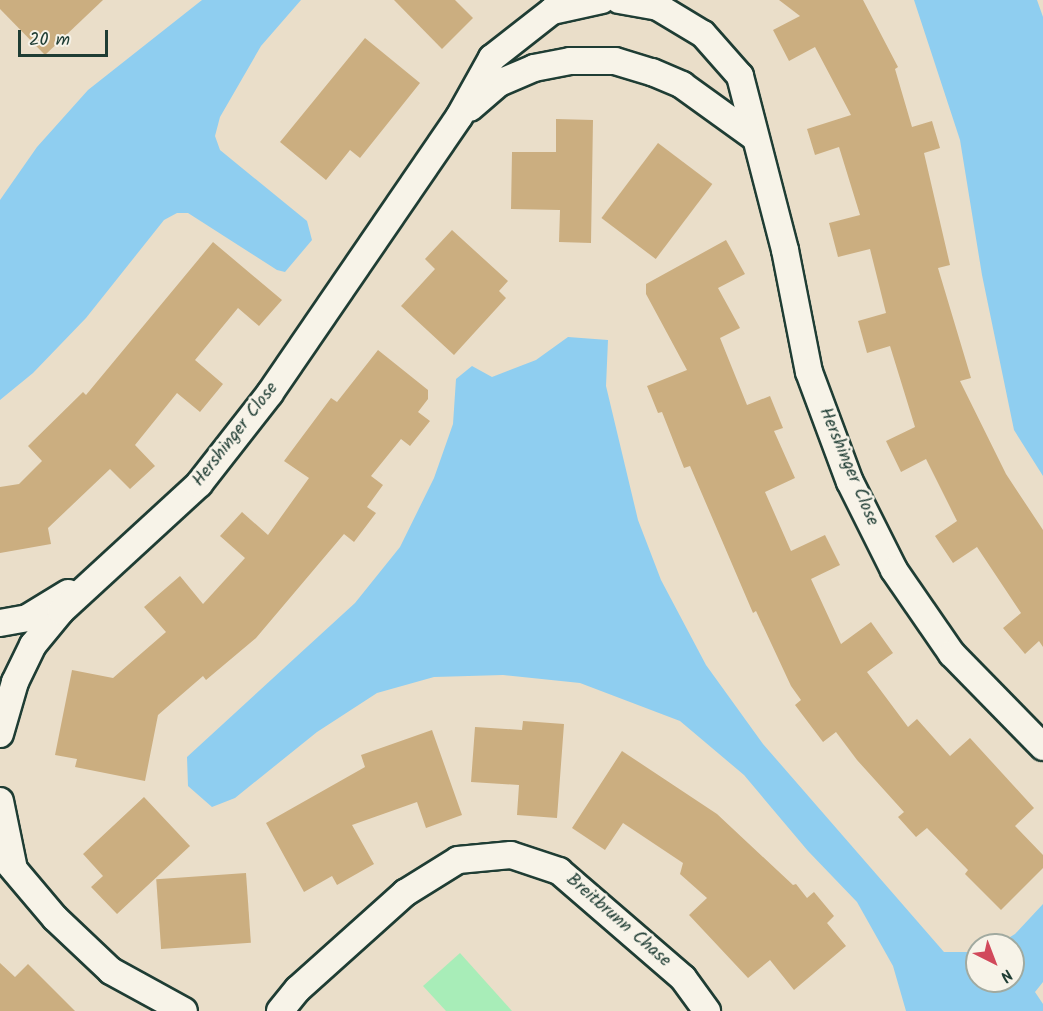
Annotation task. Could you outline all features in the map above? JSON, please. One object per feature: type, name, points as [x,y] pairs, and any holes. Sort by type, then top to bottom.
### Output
[{"type":"street","name":"Hershinger Close","points":[[0,734],[15,682],[33,645],[61,611],[199,484],[270,393],[459,117],[492,58],[552,11],[602,0]]},
{"type":"street","name":"Hershinger Close","points":[[619,0],[658,7],[704,34],[740,76],[784,250],[809,372],[850,482],[894,570],[952,654],[1043,747]]},
{"type":"street","name":"Hershinger Close","points":[[459,117],[500,83],[534,68],[570,61],[615,61],[652,72],[682,86],[754,136]]},
{"type":"street","points":[[0,623],[27,618],[105,571]]},
{"type":"street","points":[[0,801],[7,861],[55,918],[111,970],[184,1011]]},
{"type":"street","name":"Breitbrunn Chase","points":[[280,1011],[298,989],[405,893],[458,860],[511,855],[560,871],[683,978],[707,1011]]},
{"type":"green space","points":[[460,953],[512,1011],[446,1011],[423,986]]},
{"type":"water","points":[[202,0],[301,0],[261,46],[220,117],[215,136],[220,150],[307,221],[312,240],[285,272],[277,270],[188,213],[177,213],[164,220],[86,318],[33,373],[0,400],[0,200],[37,147],[88,90]]},
{"type":"water","points":[[914,0],[1037,0],[1043,17],[1043,476],[1014,430],[982,275],[960,140]]},
{"type":"water","points":[[568,337],[608,340],[606,386],[638,520],[661,580],[706,665],[763,744],[944,952],[965,952],[965,993],[1025,993],[1025,933],[1016,933],[1043,904],[1043,982],[1035,992],[1043,1004],[1043,1011],[906,1011],[893,966],[857,902],[808,851],[744,775],[680,721],[580,683],[503,675],[434,677],[377,693],[317,732],[235,798],[212,807],[188,786],[187,757],[355,603],[400,547],[434,478],[453,424],[456,379],[472,366],[492,377],[536,360]]},
{"type":"building","points":[[0,0],[103,0],[45,55],[0,9]]},
{"type":"building","points":[[394,0],[455,0],[473,18],[442,49]]},
{"type":"building","points":[[779,0],[863,0],[898,67],[895,69],[912,127],[932,121],[940,148],[924,153],[950,265],[938,268],[971,378],[960,381],[1006,474],[1043,530],[1043,647],[1039,641],[1025,654],[1003,628],[1021,613],[977,547],[953,563],[935,536],[957,521],[926,459],[901,472],[886,441],[915,427],[890,346],[867,353],[858,321],[886,313],[870,249],[838,257],[829,223],[860,215],[839,147],[815,155],[807,129],[851,115],[815,47],[789,61],[773,30],[800,16]]},
{"type":"building","points":[[365,38],[420,83],[360,158],[350,150],[326,180],[280,142]]},
{"type":"building","points":[[556,119],[593,120],[591,243],[559,242],[560,210],[511,209],[512,152],[556,152]]},
{"type":"building","points":[[658,143],[712,184],[656,259],[601,218]]},
{"type":"building","points":[[452,230],[508,281],[499,291],[506,298],[454,355],[401,306],[435,269],[425,259]]},
{"type":"building","points":[[726,240],[745,274],[718,288],[740,328],[720,338],[747,405],[770,396],[783,428],[774,431],[795,478],[765,492],[791,551],[825,535],[840,565],[811,579],[841,644],[871,622],[893,653],[867,672],[908,727],[917,719],[950,756],[970,738],[1034,808],[1015,826],[1043,855],[1043,868],[1001,910],[965,874],[968,870],[927,828],[916,837],[898,817],[904,812],[857,760],[836,732],[823,742],[795,705],[801,700],[791,686],[756,611],[753,613],[690,466],[684,468],[662,412],[658,413],[647,386],[687,370],[646,294],[646,284]]},
{"type":"building","points":[[213,242],[282,300],[259,326],[238,308],[195,360],[223,384],[200,412],[177,393],[135,445],[155,466],[130,489],[110,469],[48,528],[51,544],[0,553],[0,487],[19,484],[42,461],[28,446],[83,392],[86,395]]},
{"type":"building","points":[[378,350],[428,390],[428,399],[418,412],[430,421],[410,446],[401,439],[371,476],[383,485],[367,507],[376,513],[354,542],[344,534],[256,638],[206,680],[203,676],[158,715],[145,781],[75,767],[77,759],[55,755],[72,670],[113,678],[166,632],[144,607],[180,576],[203,604],[245,558],[220,536],[242,512],[268,535],[309,478],[284,461],[331,398],[337,402]]},
{"type":"building","points":[[523,721],[564,724],[557,818],[517,815],[519,785],[471,782],[475,727],[522,730]]},
{"type":"building","points":[[432,730],[462,815],[426,828],[417,802],[352,825],[374,864],[337,885],[332,876],[304,892],[266,823],[365,767],[361,755]]},
{"type":"building","points":[[622,751],[717,814],[793,885],[796,884],[807,898],[814,892],[834,916],[827,923],[846,946],[794,990],[770,960],[748,978],[689,915],[707,898],[680,874],[683,863],[623,823],[605,850],[572,828]]},
{"type":"building","points":[[144,797],[190,846],[117,914],[91,887],[103,876],[83,854]]},
{"type":"building","points":[[246,873],[251,943],[161,949],[156,879]]},
{"type":"building","points":[[0,963],[15,977],[28,964],[75,1011],[0,1011]]}]
